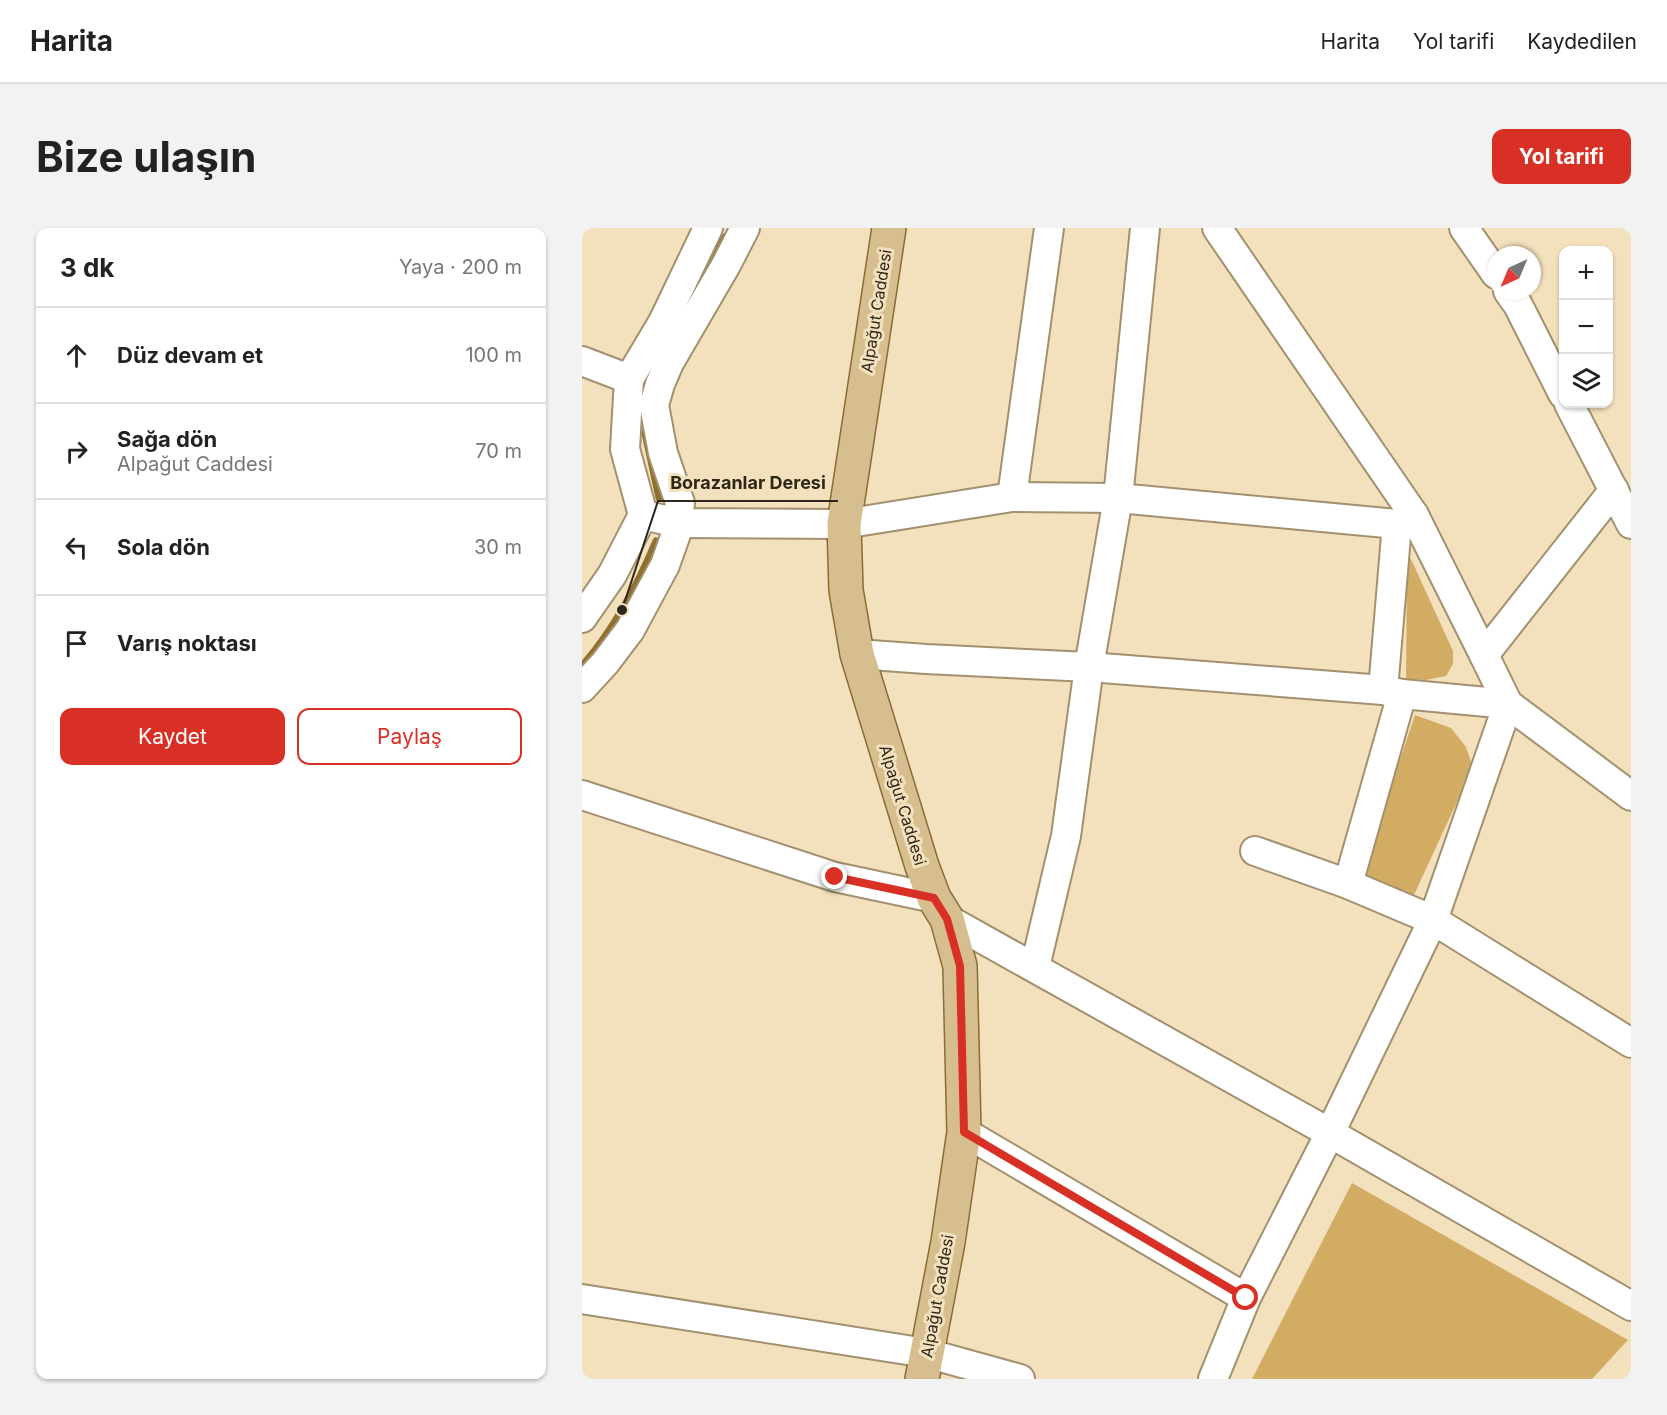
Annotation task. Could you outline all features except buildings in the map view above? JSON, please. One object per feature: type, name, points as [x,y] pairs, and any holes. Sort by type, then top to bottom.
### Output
[{"type":"main road","name":"Alpağut Caddesi","points":[[889,228],[844,524],[846,590],[857,654],[922,866],[940,908],[960,966],[964,1132],[948,1242],[924,1366]]},
{"type":"street","points":[[584,611],[612,575],[643,515],[625,449],[629,379],[663,322],[708,228]]},
{"type":"street","points":[[582,688],[630,630],[665,565],[678,523],[680,503],[663,453],[654,405],[669,363],[745,228]]},
{"type":"street","points":[[1012,497],[1049,228]]},
{"type":"street","points":[[1035,968],[1066,836],[1089,667],[1118,498],[1145,228]]},
{"type":"street","points":[[1217,228],[1405,520],[1484,655],[1508,704],[1631,796]]},
{"type":"street","points":[[1464,228],[1487,261]]},
{"type":"street","points":[[1514,300],[1559,386]]},
{"type":"street","points":[[582,361],[629,379]]},
{"type":"street","points":[[1571,408],[1631,524]]},
{"type":"street","points":[[1484,655],[1614,490]]},
{"type":"street","points":[[643,515],[678,523],[844,524],[1012,497],[1118,498],[1405,520]]},
{"type":"street","points":[[1348,884],[1393,692],[1405,520]]},
{"type":"street","points":[[857,654],[1089,667],[1393,692],[1508,704]]},
{"type":"street","points":[[1213,1379],[1246,1298],[1330,1133],[1433,920],[1508,704]]},
{"type":"street","points":[[582,795],[835,877],[940,908],[1035,968],[1330,1133],[1631,1306]]},
{"type":"street","points":[[1255,851],[1348,884],[1433,920],[1631,1043]]},
{"type":"street","points":[[964,1132],[1246,1298]]},
{"type":"street","points":[[582,1299],[924,1366],[1020,1379]]},
{"type":"shaded area","points":[[1407,558],[1411,559],[1453,651],[1453,664],[1446,676],[1426,680],[1406,679]]},
{"type":"shaded area","points":[[1415,715],[1451,728],[1466,747],[1473,767],[1414,895],[1361,875]]},
{"type":"shaded area","points":[[1352,1183],[1628,1340],[1592,1379],[1252,1379]]},
{"type":"waterway","points":[[688,303],[725,237]]},
{"type":"waterway","points":[[645,433],[659,498]]},
{"type":"waterway","points":[[582,666],[594,652],[624,606],[656,541]]},
{"type":"place","name":"Borazanlar Deresi","points":[[622,610]]},
{"type":"route","points":[[835,877],[934,898],[947,919],[960,966],[964,1132],[1246,1298]]}]
